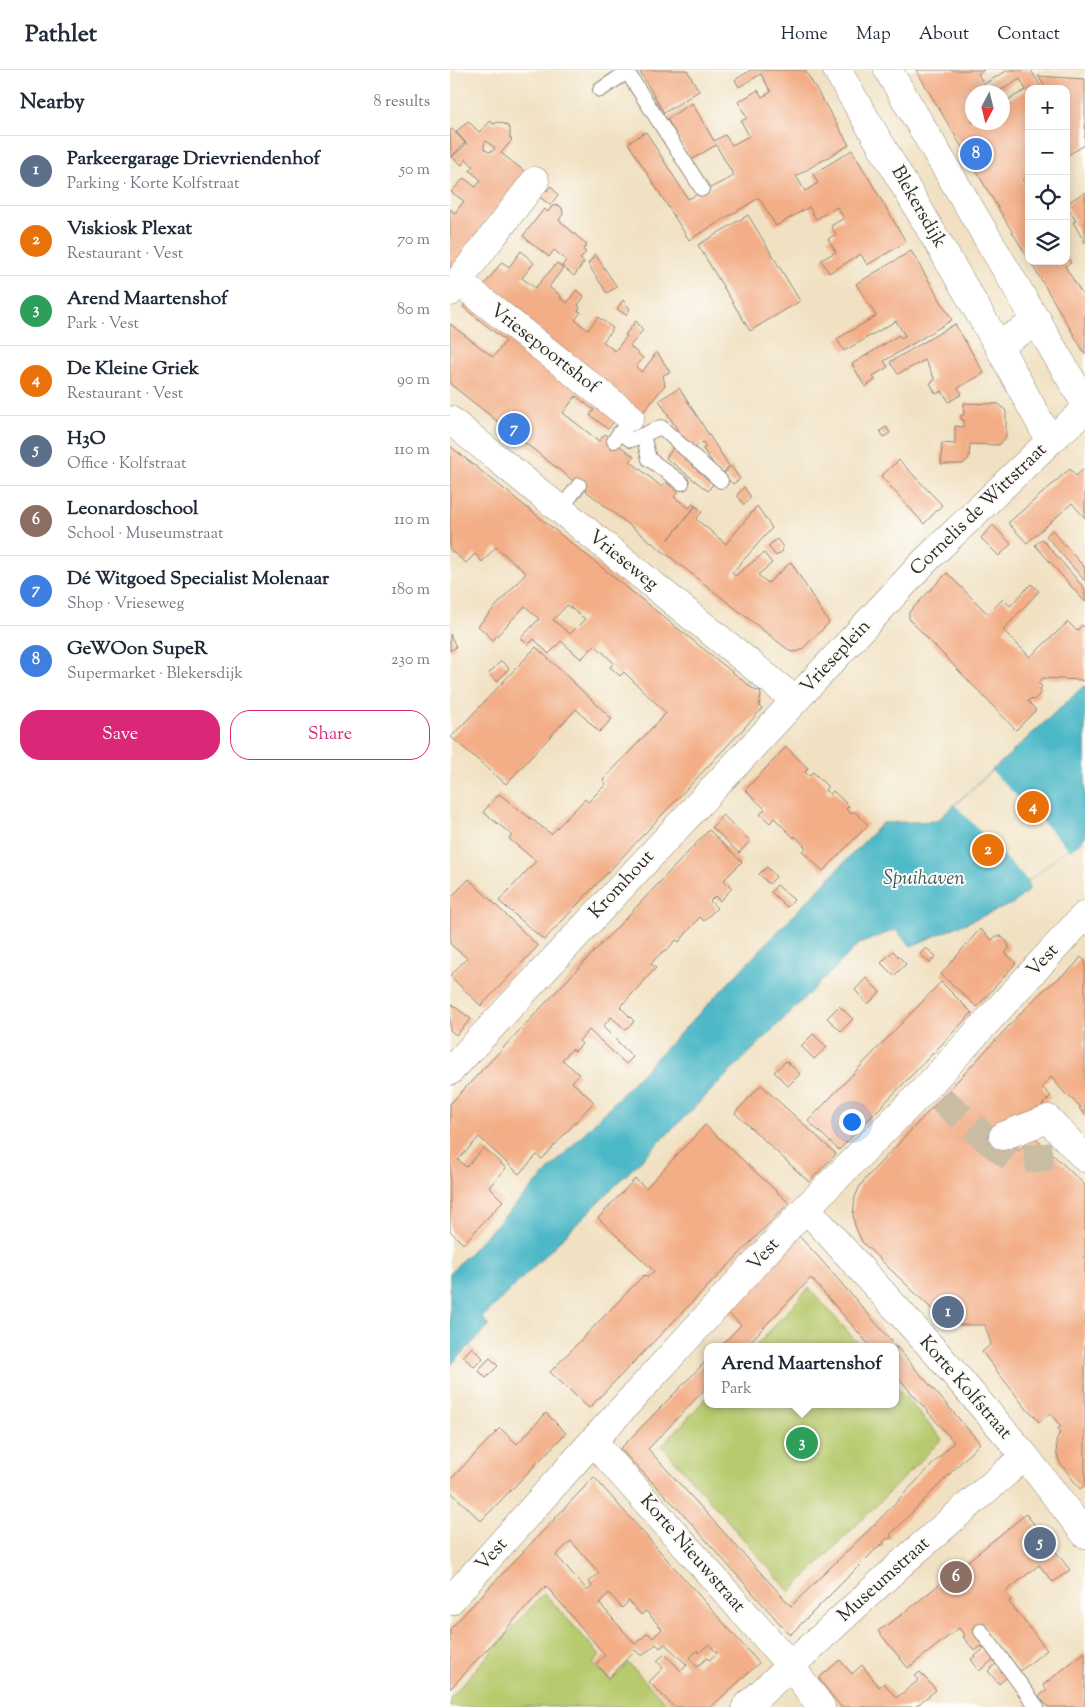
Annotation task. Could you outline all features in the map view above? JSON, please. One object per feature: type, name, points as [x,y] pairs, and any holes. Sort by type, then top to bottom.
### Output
[{"type":"street","name":"Blekersdijk","points":[[837,70],[998,345],[1050,440]]},
{"type":"street","points":[[888,70],[1085,403]]},
{"type":"street","name":"Vriesepoortshof","points":[[535,181],[454,287],[636,426]]},
{"type":"street","points":[[998,345],[1038,321]]},
{"type":"street","name":"Cornelis de Wittstraat","points":[[876,613],[925,561],[1050,440],[1085,410]]},
{"type":"street","name":"Vrieseweg","points":[[450,420],[796,700]]},
{"type":"street","name":"Vrieseplein","points":[[796,700],[876,613]]},
{"type":"street","name":"Kromhout","points":[[450,1071],[796,700]]},
{"type":"street","name":"Vest","points":[[450,1601],[806,1208],[934,1093],[1083,923]]},
{"type":"street","points":[[1004,1136],[1048,1119],[1073,1155]]},
{"type":"street","name":"Korte Kolfstraat","points":[[806,1208],[940,1357],[1025,1456],[1085,1534]]},
{"type":"street","name":"Korte Nieuwstraat","points":[[593,1441],[791,1666],[821,1707]]},
{"type":"street","name":"Museumstraat","points":[[746,1707],[904,1561],[1025,1456]]},
{"type":"lane","points":[[600,90],[626,71],[702,189]]},
{"type":"lane","points":[[636,426],[661,427],[721,481]]},
{"type":"lane","points":[[614,441],[620,432],[631,440],[636,426]]},
{"type":"lane","points":[[636,426],[649,458],[682,483]]},
{"type":"lane","points":[[560,510],[579,485]]},
{"type":"lane","points":[[981,1631],[1037,1707]]},
{"type":"green space","points":[[809,1288],[857,1343],[759,1343]]},
{"type":"green space","points":[[899,1390],[942,1439],[790,1592],[662,1446],[704,1400],[704,1408],[899,1408]]},
{"type":"green space","points":[[544,1593],[600,1655],[593,1663],[611,1681],[628,1663],[670,1707],[450,1707],[450,1698]]},
{"type":"water","name":"Spuihaven","points":[[1085,685],[1085,837],[1071,850],[1068,848],[1028,881],[1029,890],[1014,903],[911,946],[895,930],[859,944],[482,1318],[489,1326],[450,1366],[450,1273],[882,823],[937,821]]},
{"type":"pier","points":[[992,771],[1068,848],[1028,881],[955,805]]},
{"type":"building","points":[[639,70],[687,70],[699,91],[664,113]]},
{"type":"building","points":[[751,70],[805,70],[849,145],[796,176],[805,191],[818,183],[813,174],[852,150],[906,242],[867,265],[861,254],[829,273],[821,260],[836,252],[828,239],[836,234],[831,226],[844,218],[837,207],[816,219],[809,207],[776,226],[759,198],[689,240],[628,143],[646,132],[688,199],[734,176],[716,145],[691,160],[667,119],[692,103],[714,141],[725,135],[732,145],[749,136],[741,121],[747,118],[738,102],[758,90],[762,97],[771,92],[761,74],[739,87],[735,80]]},
{"type":"building","points":[[916,70],[984,70],[978,74],[984,84],[1008,70],[1031,70],[1040,85],[1025,85],[1025,88],[1020,79],[1010,85],[965,85],[965,130],[1010,130],[1010,99],[1025,91],[1025,178],[1022,180],[1025,184],[1025,253]]},
{"type":"building","points":[[1038,76],[1085,79],[1085,145],[1070,154],[1070,85],[1044,85]]},
{"type":"building","points":[[468,121],[479,132],[491,121],[493,124],[499,122],[507,125],[510,129],[510,138],[512,140],[501,153],[528,174],[450,273],[450,209],[455,213],[464,201],[451,192],[464,178],[476,187],[481,180],[470,171],[473,166],[466,159],[462,165],[452,157],[467,144],[456,132]],"holes":[[[486,141],[495,148],[489,152],[484,149],[484,144]]]},
{"type":"building","points":[[452,129],[465,143],[451,157],[450,131]]},
{"type":"building","points":[[551,186],[558,195],[550,205],[537,195],[542,188],[547,191]]},
{"type":"building","points":[[1085,192],[1085,243],[1073,222],[1076,221],[1070,211],[1070,201]]},
{"type":"building","points":[[558,205],[562,208],[563,214],[559,220],[587,245],[583,250],[586,252],[580,259],[584,262],[574,276],[562,266],[566,260],[554,250],[549,257],[523,236],[544,209],[548,212],[552,206]]},
{"type":"building","points":[[748,215],[800,301],[750,331],[698,245]]},
{"type":"building","points":[[521,251],[534,263],[522,278],[535,288],[557,263],[563,268],[549,287],[567,303],[576,290],[583,295],[584,297],[578,305],[580,308],[578,311],[581,312],[575,320],[588,330],[598,317],[613,328],[603,342],[615,351],[636,321],[643,330],[630,346],[643,358],[636,367],[642,372],[657,352],[670,372],[663,375],[665,385],[641,415],[481,289],[502,262],[509,267]]},
{"type":"building","points":[[911,251],[952,320],[884,361],[888,367],[873,376],[875,380],[865,387],[852,364],[899,335],[901,338],[905,336],[896,321],[844,351],[837,339],[876,316],[856,284]]},
{"type":"building","points":[[595,254],[617,287],[607,293],[588,264]]},
{"type":"building","points":[[1032,265],[1067,265],[1065,266],[1082,294],[1085,292],[1085,354]]},
{"type":"building","points":[[468,300],[617,418],[608,429],[590,415],[594,410],[576,396],[563,413],[599,441],[605,434],[634,457],[630,461],[662,487],[666,482],[678,492],[674,497],[689,508],[693,504],[695,506],[668,540],[696,506],[702,512],[696,519],[726,544],[757,506],[772,528],[732,573],[735,576],[764,553],[772,563],[758,575],[768,583],[791,562],[829,623],[800,651],[791,652],[450,384],[450,324],[493,357],[506,341],[463,307]]},
{"type":"building","points":[[623,300],[630,309],[626,315],[617,309]]},
{"type":"building","points":[[955,324],[984,373],[958,388],[962,394],[949,402],[942,391],[936,394],[930,383],[935,380],[925,360],[898,374],[890,362]]},
{"type":"building","points":[[679,388],[729,466],[721,475],[703,449],[706,447],[703,442],[690,450],[659,400]]},
{"type":"building","points":[[964,403],[999,404],[1006,411],[1006,437],[999,445],[970,444],[969,458],[963,464],[941,464],[942,443],[955,444],[955,426],[964,427],[964,420],[961,420],[961,415],[964,415]]},
{"type":"building","points":[[886,427],[890,433],[884,437],[880,431]]},
{"type":"building","points":[[450,446],[756,691],[760,690],[759,706],[762,709],[544,940],[499,901],[536,861],[509,839],[512,835],[483,812],[499,794],[551,834],[585,799],[588,802],[606,784],[603,780],[666,713],[624,672],[620,676],[610,667],[614,663],[595,645],[581,659],[561,641],[549,654],[534,639],[528,645],[521,638],[539,619],[525,606],[493,640],[478,626],[526,573],[496,547],[482,562],[475,554],[466,563],[450,550]],"holes":[[[567,605],[585,619],[570,634],[553,620]]]},
{"type":"building","points":[[673,448],[715,481],[708,491],[666,458]]},
{"type":"building","points":[[899,460],[942,505],[924,524],[881,476]]},
{"type":"building","points":[[731,466],[740,479],[733,484],[723,475]]},
{"type":"building","points":[[1085,468],[1085,518],[1072,503],[1027,543],[1008,523],[1070,469],[1076,476]]},
{"type":"building","points":[[744,487],[751,497],[744,505],[737,495]]},
{"type":"building","points":[[993,525],[1011,544],[999,556],[981,538]]},
{"type":"building","points":[[1052,530],[1085,568],[1085,581],[1046,536]]},
{"type":"building","points":[[777,539],[783,547],[781,549],[783,551],[776,556],[768,546]]},
{"type":"building","points":[[1042,539],[1085,589],[1085,602],[1035,545]]},
{"type":"building","points":[[947,573],[988,614],[1003,599],[1010,606],[1031,584],[1039,591],[1003,630],[1030,657],[1068,622],[1077,631],[1082,625],[1085,628],[1085,683],[1082,680],[1043,678],[1038,683],[1042,687],[1040,694],[1034,700],[1030,699],[1028,701],[1036,710],[1016,730],[909,619],[909,612]]},
{"type":"building","points":[[450,634],[456,647],[450,651]]},
{"type":"building","points":[[536,647],[612,719],[599,732],[576,709],[506,784],[451,737]]},
{"type":"building","points":[[501,661],[509,668],[497,681],[489,673]]},
{"type":"building","points":[[786,747],[808,768],[805,772],[809,776],[813,772],[828,787],[825,790],[830,795],[833,791],[849,806],[846,809],[851,814],[854,811],[868,825],[823,871],[802,851],[806,848],[795,836],[794,838],[774,818],[770,823],[760,814],[765,809],[745,790]]},
{"type":"building","points":[[1033,794],[1046,807],[1036,816],[1024,803]]},
{"type":"building","points":[[723,815],[750,841],[739,853],[712,827]]},
{"type":"building","points":[[709,830],[742,862],[724,880],[732,888],[720,901],[715,896],[710,901],[717,908],[704,921],[700,917],[679,942],[676,940],[666,951],[657,957],[651,964],[656,968],[620,1007],[634,1021],[632,1024],[626,1030],[611,1017],[603,1027],[633,1057],[626,1064],[589,1030],[579,1041],[582,1044],[575,1051],[572,1049],[562,1060],[579,1074],[572,1082],[594,1102],[542,1159],[537,1155],[519,1174],[479,1137],[458,1160],[466,1167],[484,1148],[506,1168],[489,1187],[503,1201],[463,1244],[450,1231],[450,1104]]},
{"type":"building","points":[[986,837],[998,851],[989,860],[977,846]]},
{"type":"building","points":[[767,867],[776,877],[769,884],[759,874]]},
{"type":"building","points":[[469,879],[538,946],[481,1006],[450,976],[467,958],[450,944],[450,898]]},
{"type":"building","points":[[777,885],[794,900],[787,907],[771,892]]},
{"type":"building","points":[[980,929],[992,940],[996,936],[1001,936],[1008,943],[1009,949],[1005,953],[1016,963],[977,1007],[941,974]]},
{"type":"building","points":[[926,948],[936,956],[930,963],[920,954]]},
{"type":"building","points":[[893,951],[906,964],[894,976],[881,963]]},
{"type":"building","points":[[1081,957],[1085,961],[1085,1115],[1079,1108],[1081,1107],[1068,1097],[1051,1077],[1042,1087],[1051,1096],[1029,1118],[992,1126],[1018,1151],[1033,1136],[1085,1185],[1085,1485],[1080,1489],[1060,1463],[1057,1455],[1056,1441],[1060,1432],[1057,1429],[1061,1427],[1050,1413],[1039,1422],[982,1352],[991,1344],[985,1325],[961,1325],[937,1314],[862,1242],[855,1226],[853,1215],[855,1197],[867,1177],[1039,994],[1073,967]]},
{"type":"building","points":[[866,978],[880,992],[868,1004],[855,990]]},
{"type":"building","points":[[941,982],[972,1013],[839,1150],[808,1121]]},
{"type":"building","points":[[450,1003],[471,1019],[456,1035],[450,1030]]},
{"type":"building","points":[[839,1006],[853,1019],[841,1031],[827,1018]]},
{"type":"building","points":[[813,1034],[827,1047],[814,1059],[801,1046]]},
{"type":"building","points":[[786,1061],[800,1074],[788,1086],[774,1072]]},
{"type":"building","points":[[761,1085],[836,1154],[809,1182],[735,1113]]},
{"type":"building","points":[[705,1125],[789,1203],[589,1408],[550,1372],[644,1275],[647,1278],[654,1271],[598,1218],[635,1179],[646,1188]]},
{"type":"building","points":[[799,1236],[893,1343],[868,1343],[811,1278],[749,1343],[724,1343],[741,1325],[727,1312]]},
{"type":"building","points":[[472,1347],[483,1358],[474,1367],[463,1357]]},
{"type":"building","points":[[899,1350],[980,1443],[890,1535],[892,1537],[883,1542],[882,1546],[881,1544],[790,1635],[681,1512],[620,1449],[704,1363],[704,1390],[648,1449],[791,1606],[876,1523],[954,1442],[899,1378]]},
{"type":"building","points":[[490,1358],[498,1366],[486,1378],[478,1370]]},
{"type":"building","points":[[546,1413],[566,1433],[481,1521],[450,1491],[450,1480],[500,1428],[517,1444]]},
{"type":"building","points":[[594,1477],[759,1663],[711,1707],[674,1707],[649,1682],[663,1668],[657,1661],[665,1654],[681,1671],[687,1665],[665,1644],[660,1648],[656,1644],[642,1656],[635,1650],[609,1678],[596,1664],[605,1655],[546,1586],[450,1689],[450,1629]],"holes":[[[571,1541],[599,1573],[589,1582],[592,1586],[588,1591],[556,1555]],[[609,1593],[622,1608],[629,1601],[641,1615],[646,1611],[662,1629],[653,1638],[648,1633],[635,1644],[599,1603]],[[709,1644],[717,1653],[709,1660],[707,1658],[697,1667],[690,1658],[697,1650],[699,1653]]]},
{"type":"building","points":[[1026,1514],[1070,1570],[1053,1582],[1039,1565],[1005,1592],[1011,1600],[1009,1602],[1047,1650],[1020,1671],[982,1623],[973,1629],[994,1659],[979,1671],[971,1659],[984,1649],[981,1646],[975,1651],[963,1637],[965,1636],[959,1628],[908,1668],[878,1631],[904,1613]]},
{"type":"building","points":[[1085,1652],[1085,1707],[1048,1707],[1039,1696],[1047,1690],[1043,1685]]},
{"type":"building","points":[[840,1660],[852,1674],[862,1665],[879,1687],[884,1683],[896,1698],[919,1680],[915,1676],[920,1672],[936,1690],[915,1707],[841,1707],[820,1680],[820,1677]]},
{"type":"building","points":[[997,1663],[1007,1677],[999,1684],[988,1671]]},
{"type":"tunnel","points":[[941,1099],[989,1141],[1003,1136]]},
{"type":"tunnel","points":[[989,1141],[1014,1160],[1054,1156]]},
{"type":"place","name":"GeWOon SupeR","points":[[976,154]]},
{"type":"place","name":"Dé Witgoed Specialist Molenaar","points":[[514,429]]},
{"type":"place","name":"De Kleine Griek","points":[[1033,807]]},
{"type":"place","name":"Viskiosk Plexat","points":[[988,850]]},
{"type":"place","name":"Parkeergarage Drievriendenhof","points":[[948,1312]]},
{"type":"place","name":"Arend Maartenshof","points":[[802,1443]]},
{"type":"place","name":"H3O","points":[[1040,1543]]},
{"type":"place","name":"Leonardoschool","points":[[956,1577]]}]
